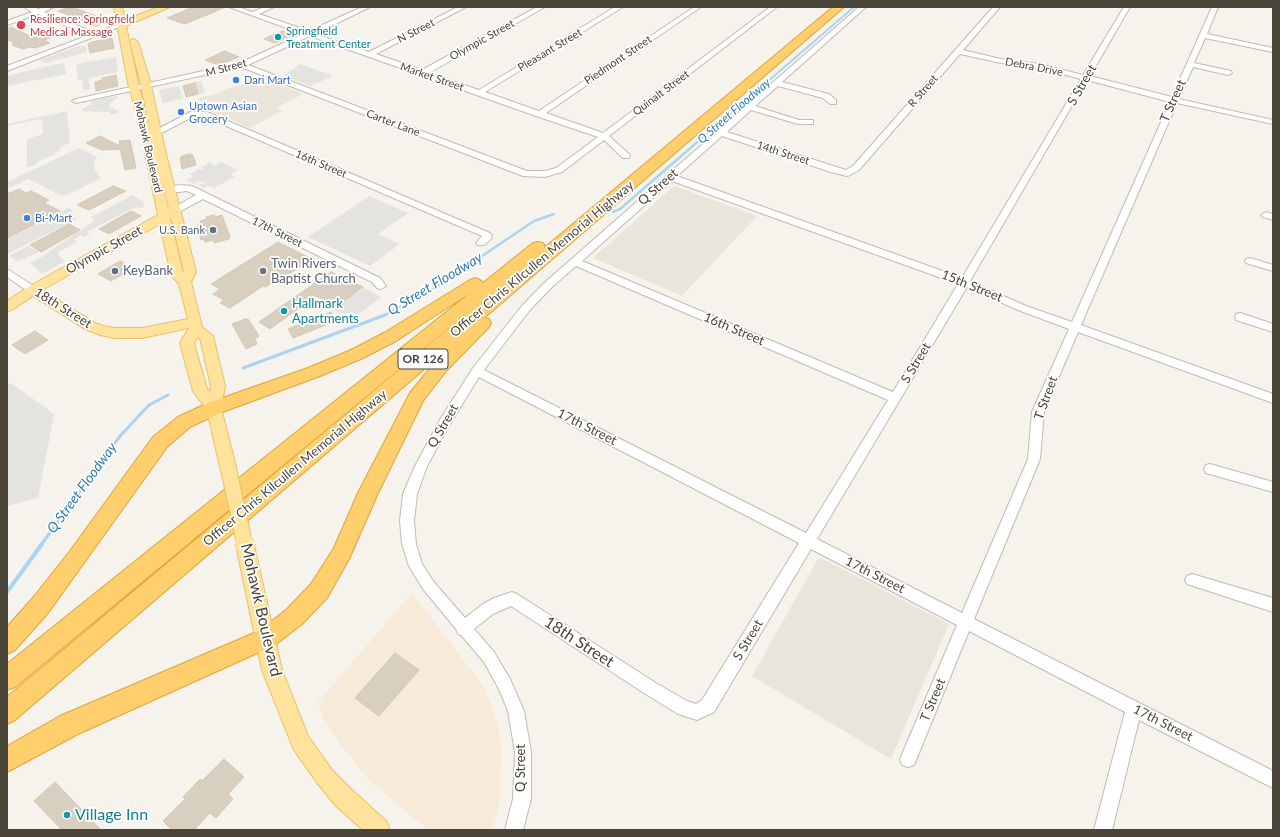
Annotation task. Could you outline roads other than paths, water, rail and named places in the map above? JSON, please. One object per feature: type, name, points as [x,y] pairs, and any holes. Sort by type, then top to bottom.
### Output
[{"type":"highway","name":"Officer Chris Kilcullen Memorial Highway","points":[[7,712],[545,247],[826,7]]},
{"type":"highway","name":"Officer Chris Kilcullen Memorial Highway","points":[[7,679],[545,247],[838,7]]},
{"type":"highway","points":[[7,643],[54,588],[160,442],[184,422],[214,408],[314,372],[357,354],[390,337],[457,296],[517,253],[545,247],[540,268],[471,334],[441,366],[416,398],[368,493],[342,553],[319,591],[294,617],[266,638],[69,725],[7,760]]},
{"type":"main road","name":"Mohawk Boulevard","points":[[118,7],[125,23],[146,86],[151,135],[169,214],[177,275],[180,280],[185,282],[195,325],[206,336],[218,386],[214,408],[272,670],[301,743],[325,777],[344,798],[378,830]]},
{"type":"main road","name":"Mohawk Boulevard","points":[[126,7],[125,23],[134,88],[170,190],[169,214]]},
{"type":"main road","points":[[125,23],[166,7]]},
{"type":"main road","name":"Olympic Street","points":[[7,307],[33,290],[169,214]]},
{"type":"main road","name":"18th Street","points":[[33,290],[90,326],[100,330],[115,333],[142,332],[195,325]]},
{"type":"main road","name":"Mohawk Boulevard","points":[[195,325],[187,343],[200,391],[214,408]]},
{"type":"street","points":[[27,7],[95,35]]},
{"type":"street","points":[[7,23],[51,7]]},
{"type":"street","name":"Market Street","points":[[232,7],[604,136],[626,156]]},
{"type":"street","points":[[253,14],[271,7]]},
{"type":"street","name":"M Street","points":[[76,101],[242,65],[367,7]]},
{"type":"street","name":"N Street","points":[[369,55],[463,7]]},
{"type":"street","name":"Olympic Street","points":[[423,73],[542,7]]},
{"type":"street","name":"Pleasant Street","points":[[479,93],[620,7]]},
{"type":"street","name":"Piedmont Street","points":[[539,114],[698,7]]},
{"type":"street","name":"Quinalt Street","points":[[545,174],[559,170],[771,7]]},
{"type":"street","name":"Q Street","points":[[514,830],[522,799],[523,752],[516,711],[506,684],[489,657],[428,585],[416,566],[410,544],[407,521],[410,494],[421,466],[445,421],[477,371],[525,309],[574,261],[863,7]]},
{"type":"street","name":"T Street","points":[[908,759],[1034,459],[1038,412],[1173,100],[1215,7]]},
{"type":"street","name":"R Street","points":[[847,173],[856,168],[958,51],[993,8]]},
{"type":"street","name":"S Street","points":[[697,712],[708,706],[895,398],[1086,78],[1123,8]]},
{"type":"street","points":[[7,69],[125,23]]},
{"type":"street","points":[[1202,35],[1273,50]]},
{"type":"street","name":"Debra Drive","points":[[958,51],[1001,61],[1040,66],[1173,100],[1273,122]]},
{"type":"street","name":"T Street","points":[[1190,64],[1228,73]]},
{"type":"street","name":"Carter Lane","points":[[242,65],[526,174],[545,174]]},
{"type":"street","points":[[777,82],[826,96],[833,102]]},
{"type":"street","points":[[750,106],[798,122],[810,122]]},
{"type":"street","name":"16th Street","points":[[151,135],[193,114],[204,114],[487,236],[481,243]]},
{"type":"street","name":"14th Street","points":[[720,132],[847,173]]},
{"type":"street","name":"15th Street","points":[[670,177],[965,282],[1022,308],[1273,399]]},
{"type":"street","name":"17th Street","points":[[170,190],[185,188],[202,195],[376,280],[381,286]]},
{"type":"street","name":"Olympic Street","points":[[169,214],[202,195]]},
{"type":"street","name":"16th Street","points":[[574,261],[895,398]]},
{"type":"street","points":[[1250,261],[1273,268]]},
{"type":"street","name":"18th Street","points":[[7,272],[33,290]]},
{"type":"street","points":[[1240,317],[1273,328]]},
{"type":"street","name":"17th Street","points":[[477,371],[809,540],[1273,780]]},
{"type":"street","points":[[1210,469],[1273,486]]},
{"type":"street","points":[[1192,580],[1273,605]]},
{"type":"street","name":"18th Street","points":[[464,629],[488,609],[499,603],[512,599],[650,688],[684,708],[697,712]]},
{"type":"street","points":[[1103,830],[1134,709]]},
{"type":"waterway","name":"Q Street Floodway","points":[[701,139],[854,7]]},
{"type":"waterway","name":"Q Street Floodway","points":[[613,212],[620,209],[702,138]]},
{"type":"waterway","name":"Q Street Floodway","points":[[385,315],[433,289],[534,221],[554,214]]},
{"type":"waterway","name":"Q Street Floodway","points":[[243,368],[385,315]]},
{"type":"waterway","name":"Q Street Floodway","points":[[41,545],[120,436],[149,405],[168,395]]},
{"type":"waterway","name":"Q Street Floodway","points":[[7,592],[42,544]]},
{"type":"place","name":"Resilience: Springfield Medical Massage","points":[[21,25]]},
{"type":"place","name":"Springfield Treatment Center","points":[[278,37]]},
{"type":"place","name":"Dari Mart","points":[[236,80]]},
{"type":"place","name":"Uptown Asian Grocery","points":[[181,112]]},
{"type":"place","name":"Bi-Mart","points":[[27,218]]},
{"type":"place","name":"U.S. Bank","points":[[213,230]]},
{"type":"place","name":"KeyBank","points":[[115,271]]},
{"type":"place","name":"Twin Rivers Baptist Church","points":[[263,271]]},
{"type":"place","name":"Hallmark Apartments","points":[[284,311]]},
{"type":"place","name":"Village Inn","points":[[67,815]]}]
